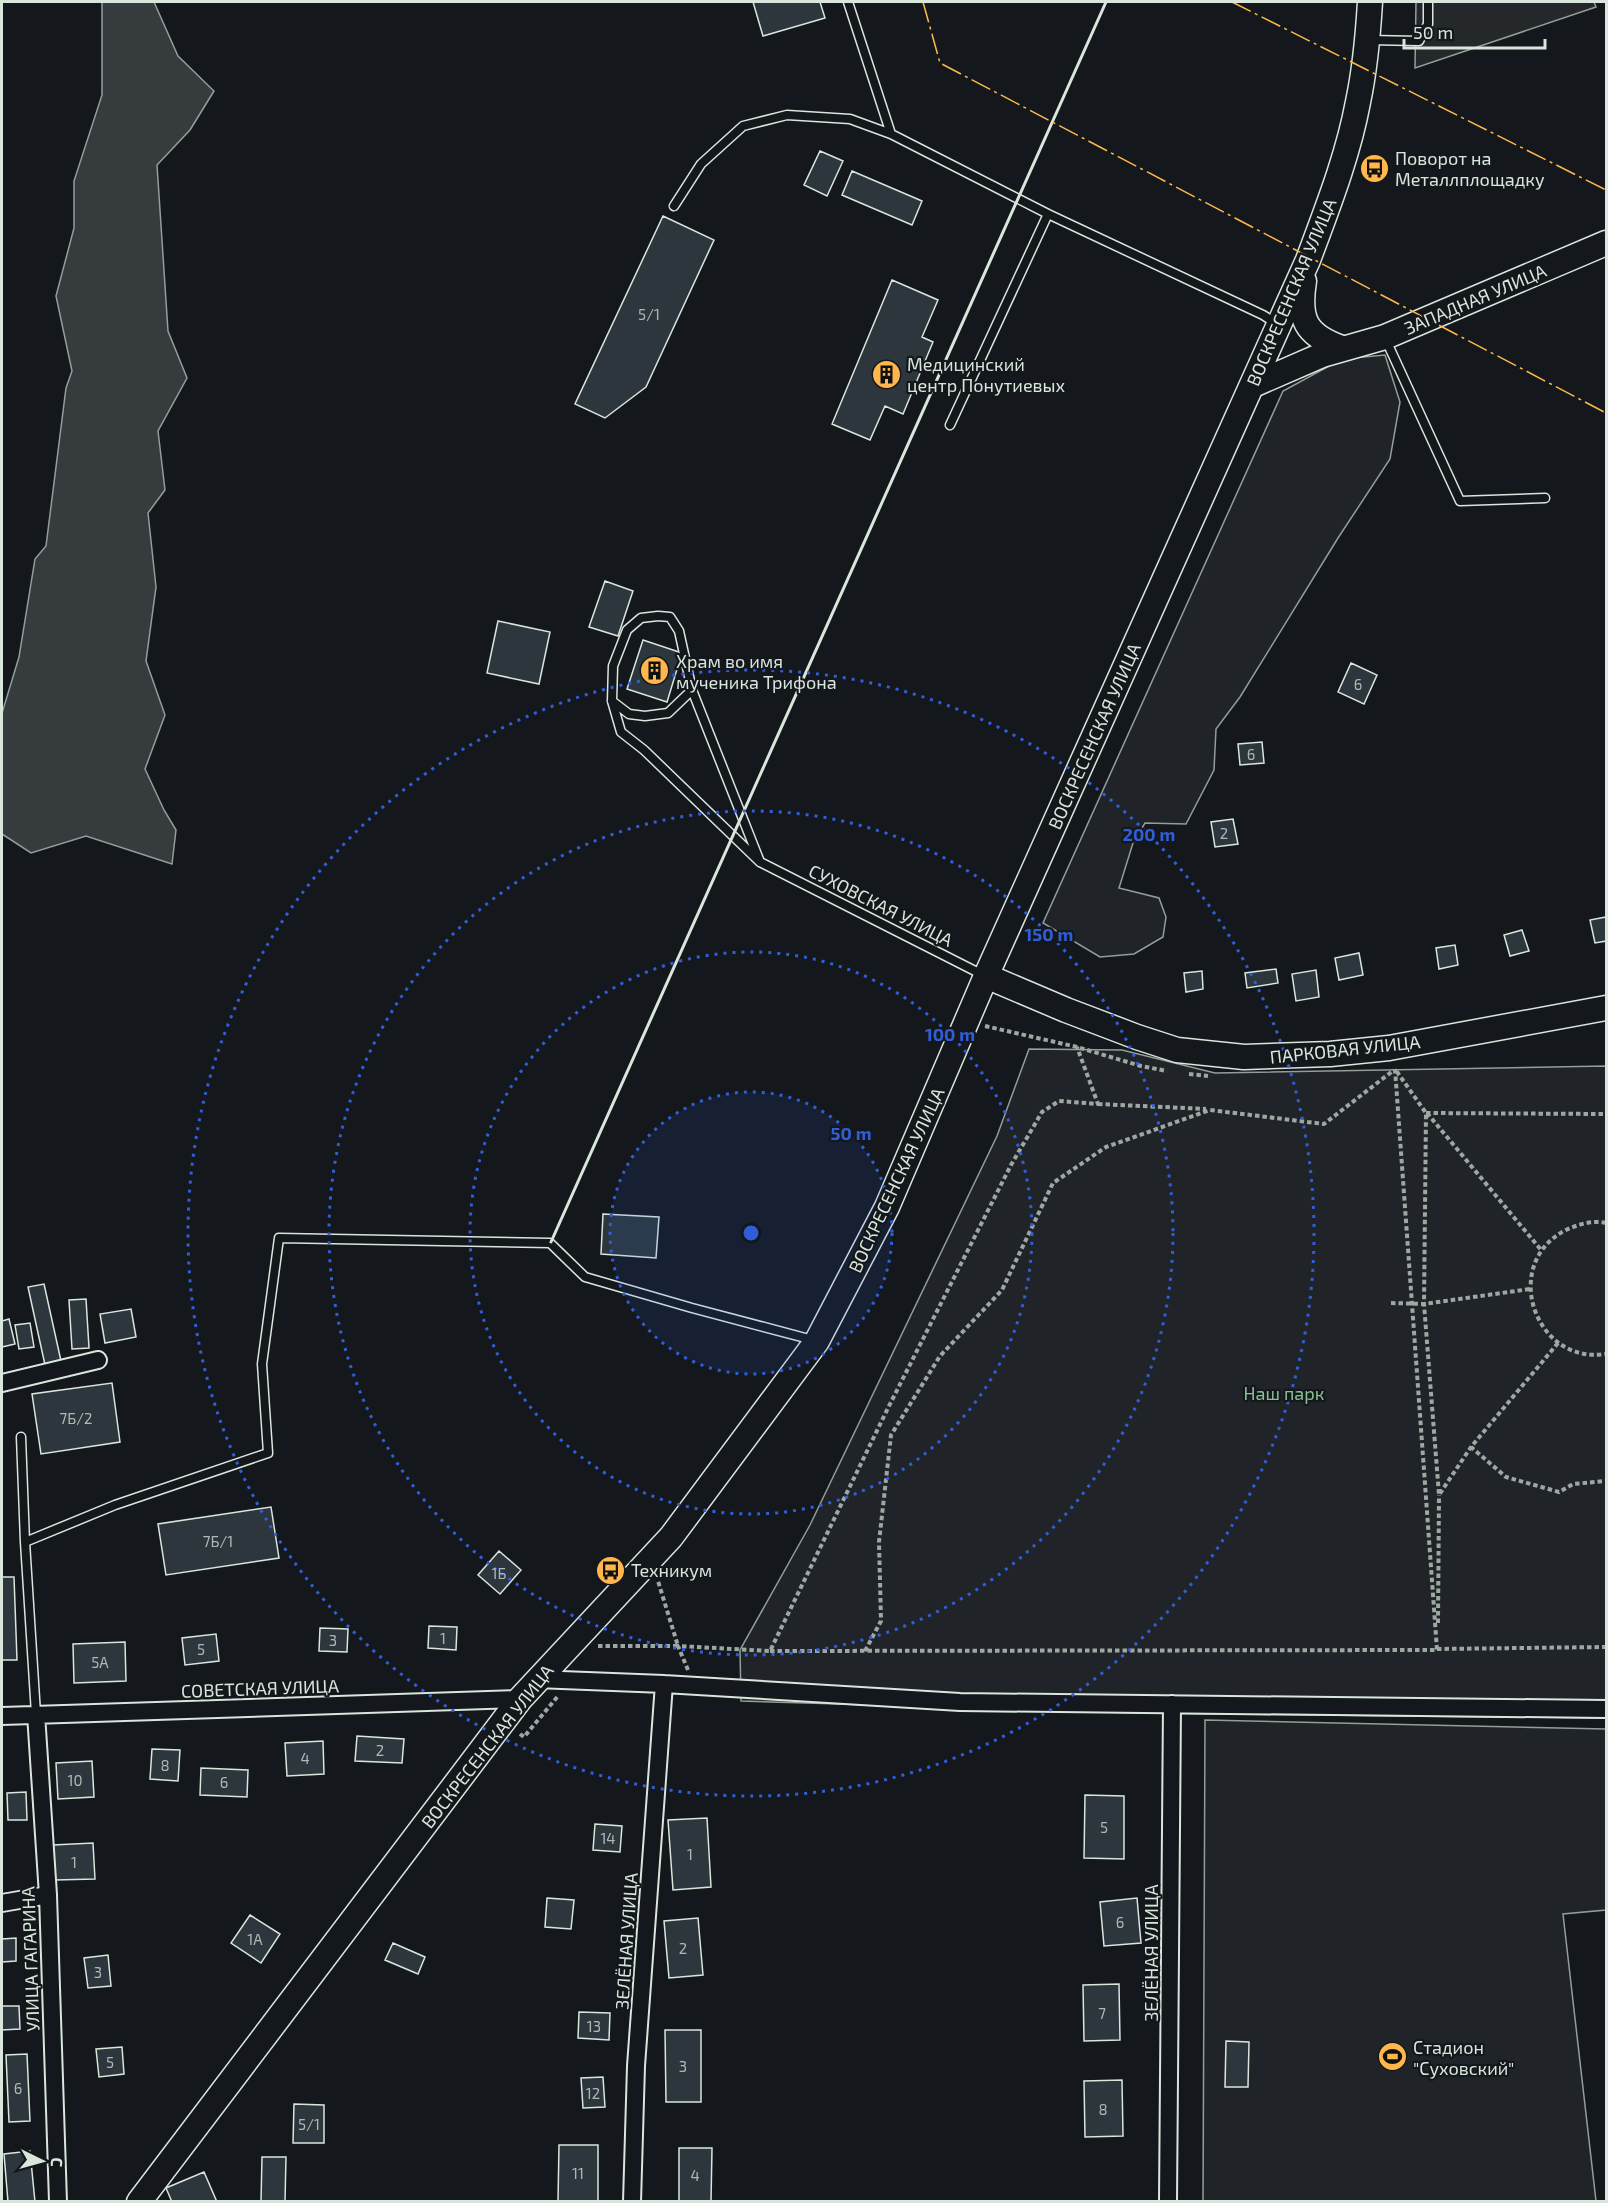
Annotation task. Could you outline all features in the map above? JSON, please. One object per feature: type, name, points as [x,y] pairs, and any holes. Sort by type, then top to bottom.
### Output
[{"type":"street","name":"ВОСКРЕСЕНСКАЯ УЛИЦА","points":[[139,2202],[520,1699],[536,1679],[590,1639],[671,1537],[817,1341],[887,1207],[986,976],[1308,260],[1344,157],[1358,104],[1368,40],[1370,2]]},
{"type":"street","name":"ЗАПАДНАЯ УЛИЦА","points":[[1342,348],[1385,337],[1606,243]]},
{"type":"street","points":[[1308,260],[1303,296],[1305,322],[1312,332],[1325,342],[1342,348]]},
{"type":"street","points":[[1280,325],[1294,338],[1312,345],[1342,348]]},
{"type":"street","points":[[1253,386],[1342,348]]},
{"type":"street","name":"ПАРКОВАЯ УЛИЦА","points":[[986,976],[1066,1010],[1167,1047],[1206,1054],[1244,1057],[1330,1054],[1389,1047],[1606,1008]]},
{"type":"street","points":[[2,1383],[98,1360]]},
{"type":"street","points":[[536,1679],[664,1684],[960,1702],[1606,1709]]},
{"type":"street","name":"ЗЕЛЁНАЯ УЛИЦА","points":[[632,2202],[636,2066],[664,1684]]},
{"type":"street","name":"СОВЕТСКАЯ УЛИЦА","points":[[2,1716],[520,1699]]},
{"type":"street","name":"ЗЕЛЁНАЯ УЛИЦА","points":[[1168,2202],[1172,1704]]},
{"type":"street","name":"УЛИЦА ГАГАРИНА","points":[[36,1714],[48,1895],[58,2202]]},
{"type":"street","points":[[2,1903],[48,1895]]},
{"type":"lane","points":[[848,2],[891,134]]},
{"type":"lane","points":[[1368,40],[1419,41],[1428,24],[1428,2]]},
{"type":"lane","points":[[674,206],[701,164],[742,126],[788,115],[850,119],[891,134],[1048,214],[1280,325]]},
{"type":"lane","points":[[950,425],[1048,214]]},
{"type":"lane","points":[[1385,337],[1460,501],[1545,498]]},
{"type":"lane","points":[[692,690],[668,713],[645,716],[629,714],[612,701],[613,666],[627,630],[641,618],[658,616],[670,617],[679,631],[692,690],[760,862]]},
{"type":"lane","name":"СУХОВСКАЯ УЛИЦА","points":[[612,701],[621,732],[644,750],[760,862],[986,976]]},
{"type":"lane","points":[[25,1542],[115,1505],[268,1453],[262,1364],[279,1238],[441,1239],[550,1243],[585,1277],[817,1341]]},
{"type":"lane","points":[[21,1437],[36,1714]]},
{"type":"path","points":[[1077,1047],[1098,1104]]},
{"type":"path","points":[[770,1651],[888,1408],[1011,1165],[1042,1112],[1059,1101],[1210,1110],[1324,1124],[1395,1069]]},
{"type":"path","points":[[1395,1069],[1426,1113],[1542,1251]]},
{"type":"path","points":[[1395,1069],[1437,1650]]},
{"type":"path","points":[[865,1651],[881,1621],[879,1542],[891,1435],[940,1356],[1002,1290],[1053,1183],[1106,1147],[1210,1110]]},
{"type":"path","points":[[1426,1113],[1606,1114]]},
{"type":"path","points":[[1426,1113],[1424,1304],[1439,1495],[1437,1650]]},
{"type":"path","points":[[1606,1223],[1578,1224],[1558,1234],[1542,1251],[1532,1276],[1530,1289],[1534,1310],[1543,1328],[1558,1343],[1576,1352],[1597,1356],[1606,1354]]},
{"type":"path","points":[[1391,1303],[1424,1304],[1530,1289]]},
{"type":"path","points":[[1439,1495],[1471,1447],[1558,1343]]},
{"type":"path","points":[[1471,1447],[1506,1477],[1559,1492],[1573,1484],[1606,1481]]},
{"type":"path","points":[[650,1588],[658,1579],[678,1646],[695,1686]]},
{"type":"path","points":[[590,1639],[606,1638]]},
{"type":"path","points":[[590,1639],[770,1651],[1437,1650],[1606,1647]]},
{"type":"path","points":[[590,1639],[591,1655]]},
{"type":"path","points":[[502,1722],[524,1737],[570,1681]]},
{"type":"green space","points":[[1385,355],[1400,402],[1390,459],[1338,538],[1240,697],[1216,729],[1214,770],[1186,824],[1145,823],[1133,843],[1119,888],[1159,898],[1166,917],[1163,937],[1134,954],[1100,957],[1043,923],[1283,391],[1342,359]]},
{"type":"green space","name":"Наш парк","points":[[1029,1049],[1122,1050],[1215,1073],[1606,1066],[1606,1718],[1139,1713],[741,1701],[740,1650],[810,1525],[997,1136]]},
{"type":"green space","name":"Стадион \"Суховский\"","points":[[1205,1720],[1606,1729],[1606,1910],[1563,1914],[1596,2201],[1203,2202]]},
{"type":"shaded area","points":[[102,2],[154,2],[178,56],[214,91],[190,130],[157,165],[168,331],[187,378],[158,431],[165,490],[148,513],[156,587],[146,661],[165,715],[145,769],[176,830],[172,864],[86,836],[31,853],[2,834],[2,713],[19,657],[35,559],[46,546],[66,388],[72,371],[56,296],[74,228],[74,181],[102,95]]},
{"type":"shaded area","points":[[1416,2],[1594,2],[1596,7],[1415,68]]},
{"type":"building","points":[[753,2],[820,2],[825,18],[763,36]]},
{"type":"building","points":[[820,151],[843,161],[827,196],[804,185]]},
{"type":"building","points":[[852,171],[922,201],[912,225],[842,195]]},
{"type":"building","points":[[663,216],[714,240],[646,387],[605,418],[575,404]]},
{"type":"building","name":"Медицинский центр Понутиевых","points":[[892,280],[938,300],[922,337],[933,342],[903,414],[885,406],[870,440],[832,424]]},
{"type":"building","points":[[605,581],[633,591],[618,636],[589,627]]},
{"type":"building","points":[[498,621],[550,632],[539,684],[487,673]]},
{"type":"building","name":"Храм во имя мученика Трифона","points":[[643,640],[682,653],[667,702],[627,689]]},
{"type":"building","points":[[1351,663],[1377,675],[1364,704],[1338,692]]},
{"type":"building","points":[[1262,742],[1264,763],[1240,765],[1238,744]]},
{"type":"building","points":[[1233,819],[1238,844],[1215,847],[1211,822]]},
{"type":"building","points":[[1606,917],[1606,941],[1595,943],[1590,920]]},
{"type":"building","points":[[1522,930],[1529,951],[1510,956],[1504,935]]},
{"type":"building","points":[[1455,945],[1458,965],[1439,969],[1436,948]]},
{"type":"building","points":[[1359,953],[1363,975],[1339,980],[1335,958]]},
{"type":"building","points":[[1276,969],[1278,983],[1247,988],[1245,973]]},
{"type":"building","points":[[1316,970],[1319,997],[1296,1001],[1292,974]]},
{"type":"building","points":[[1202,971],[1203,989],[1186,992],[1184,973]]},
{"type":"building","points":[[603,1214],[659,1217],[656,1258],[601,1254]]},
{"type":"building","points":[[44,1284],[61,1361],[45,1365],[28,1287]]},
{"type":"building","points":[[86,1299],[89,1348],[72,1349],[69,1300]]},
{"type":"building","points":[[131,1309],[136,1337],[105,1343],[100,1314]]},
{"type":"building","points":[[9,1319],[15,1344],[2,1347],[2,1321]]},
{"type":"building","points":[[30,1323],[34,1347],[19,1349],[15,1325]]},
{"type":"building","points":[[112,1383],[120,1442],[41,1454],[32,1394]]},
{"type":"building","points":[[271,1507],[279,1558],[166,1575],[158,1524]]},
{"type":"building","points":[[499,1551],[521,1570],[500,1594],[478,1575]]},
{"type":"building","points":[[2,1577],[14,1577],[17,1660],[2,1660]]},
{"type":"building","points":[[429,1626],[457,1627],[456,1650],[428,1648]]},
{"type":"building","points":[[320,1628],[348,1629],[347,1652],[319,1651]]},
{"type":"building","points":[[216,1634],[219,1661],[185,1665],[182,1638]]},
{"type":"building","points":[[125,1642],[126,1681],[74,1683],[73,1644]]},
{"type":"building","points":[[357,1736],[404,1739],[402,1763],[355,1761]]},
{"type":"building","points":[[323,1741],[324,1774],[287,1776],[285,1743]]},
{"type":"building","points":[[152,1749],[180,1750],[178,1781],[150,1779]]},
{"type":"building","points":[[92,1761],[94,1797],[58,1799],[56,1763]]},
{"type":"building","points":[[201,1768],[248,1770],[247,1797],[200,1795]]},
{"type":"building","points":[[26,1792],[27,1820],[8,1820],[7,1793]]},
{"type":"building","points":[[1085,1795],[1124,1796],[1124,1859],[1084,1858]]},
{"type":"building","points":[[707,1818],[711,1887],[673,1890],[668,1820]]},
{"type":"building","points":[[595,1824],[622,1826],[620,1852],[593,1850]]},
{"type":"building","points":[[93,1843],[95,1879],[55,1880],[53,1845]]},
{"type":"building","points":[[547,1898],[574,1900],[571,1929],[545,1927]]},
{"type":"building","points":[[1137,1898],[1141,1943],[1104,1946],[1100,1902]]},
{"type":"building","points":[[250,1915],[280,1934],[261,1963],[231,1943]]},
{"type":"building","points":[[698,1918],[703,1975],[669,1978],[664,1921]]},
{"type":"building","points":[[16,1938],[16,1961],[2,1962],[2,1939]]},
{"type":"building","points":[[393,1943],[425,1957],[418,1974],[385,1960]]},
{"type":"building","points":[[108,1955],[111,1986],[88,1988],[84,1958]]},
{"type":"building","points":[[1119,1984],[1120,2040],[1084,2041],[1083,1985]]},
{"type":"building","points":[[2,2006],[19,2006],[20,2029],[2,2030]]},
{"type":"building","points":[[579,2012],[610,2013],[609,2040],[578,2038]]},
{"type":"building","points":[[665,2030],[701,2030],[701,2102],[666,2102]]},
{"type":"building","points":[[1226,2041],[1249,2042],[1248,2087],[1225,2087]]},
{"type":"building","points":[[122,2047],[124,2074],[99,2077],[96,2049]]},
{"type":"building","points":[[27,2054],[30,2121],[9,2122],[6,2055]]},
{"type":"building","points":[[603,2077],[605,2107],[583,2108],[581,2078]]},
{"type":"building","points":[[1122,2080],[1123,2136],[1085,2137],[1084,2081]]},
{"type":"building","points":[[294,2104],[324,2105],[324,2143],[293,2143]]},
{"type":"building","points":[[559,2145],[598,2145],[598,2202],[558,2202]]},
{"type":"building","points":[[679,2148],[712,2148],[711,2202],[679,2202]]},
{"type":"building","points":[[30,2151],[35,2202],[8,2202],[4,2154]]},
{"type":"building","points":[[262,2157],[286,2157],[285,2202],[261,2202]]},
{"type":"building","points":[[204,2172],[217,2202],[172,2202],[166,2188]]},
{"type":"wall","points":[[551,1242],[1106,2]]},
{"type":"power","points":[[923,2],[940,63],[1606,413]]},
{"type":"power","points":[[1232,2],[1606,190]]},
{"type":"place","name":"Поворот на Металлплощадку","points":[[1374,168]]},
{"type":"place","name":"Медицинский центр Понутиевых","points":[[886,374]]},
{"type":"place","name":"Храм во имя мученика Трифона","points":[[655,671]]},
{"type":"place","name":"Техникум","points":[[610,1570]]},
{"type":"place","name":"Стадион \"Суховский\"","points":[[1392,2057]]}]
